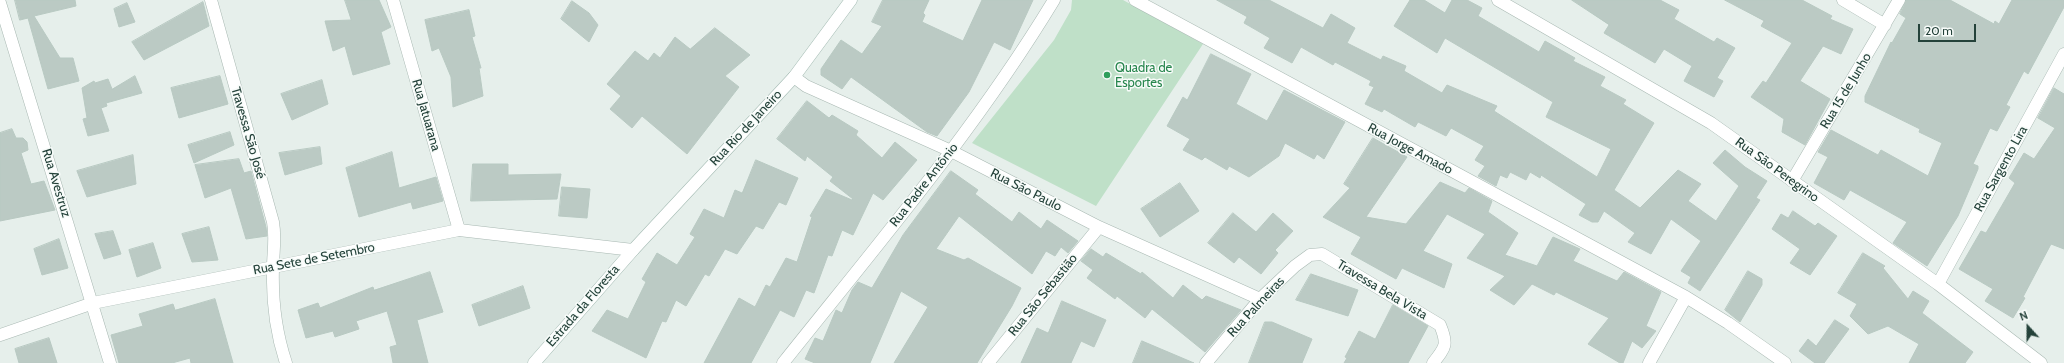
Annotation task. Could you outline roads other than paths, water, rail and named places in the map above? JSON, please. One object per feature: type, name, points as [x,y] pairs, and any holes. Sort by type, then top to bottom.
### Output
[{"type":"street","name":"Travessa São José","points":[[211,0],[273,222],[276,242],[273,268],[277,328],[286,363]]},
{"type":"street","name":"Rua Jatuarana","points":[[393,0],[460,230]]},
{"type":"street","name":"Rua Rio de Janeiro","points":[[633,250],[794,77],[851,0]]},
{"type":"street","name":"Rua Padre Antônio","points":[[783,363],[951,151],[1034,33],[1054,0]]},
{"type":"street","name":"Rua Jorge Amado","points":[[1135,0],[1686,297],[1728,323],[1784,363]]},
{"type":"street","name":"Rua São Peregrino","points":[[1498,0],[1711,123],[1938,284],[2041,363]]},
{"type":"street","points":[[1843,0],[1885,25]]},
{"type":"street","name":"Rua 15 de Junho","points":[[1792,181],[1899,0]]},
{"type":"street","name":"Rua Avestruz","points":[[0,3],[93,303],[110,363]]},
{"type":"street","name":"Rua Sargento Lira","points":[[1938,284],[2064,54]]},
{"type":"street","name":"Rua São Paulo","points":[[794,77],[806,86],[951,151],[1099,227],[1260,299]]},
{"type":"street","name":"Rua São Sebastião","points":[[988,363],[1099,227]]},
{"type":"street","name":"Rua Sete de Setembro","points":[[0,335],[93,303],[460,230],[633,250]]},
{"type":"street","name":"Estrada da Floresta","points":[[534,363],[633,250]]},
{"type":"street","name":"Travessa Bela Vista","points":[[1310,255],[1322,254],[1440,325],[1446,339],[1444,349],[1433,363]]},
{"type":"street","name":"Rua Palmeiras","points":[[1206,363],[1260,299],[1294,266],[1310,255]]},
{"type":"street","points":[[1649,363],[1686,297]]},
{"type":"place","name":"Quadra de Esportes","points":[[1107,75]]}]
